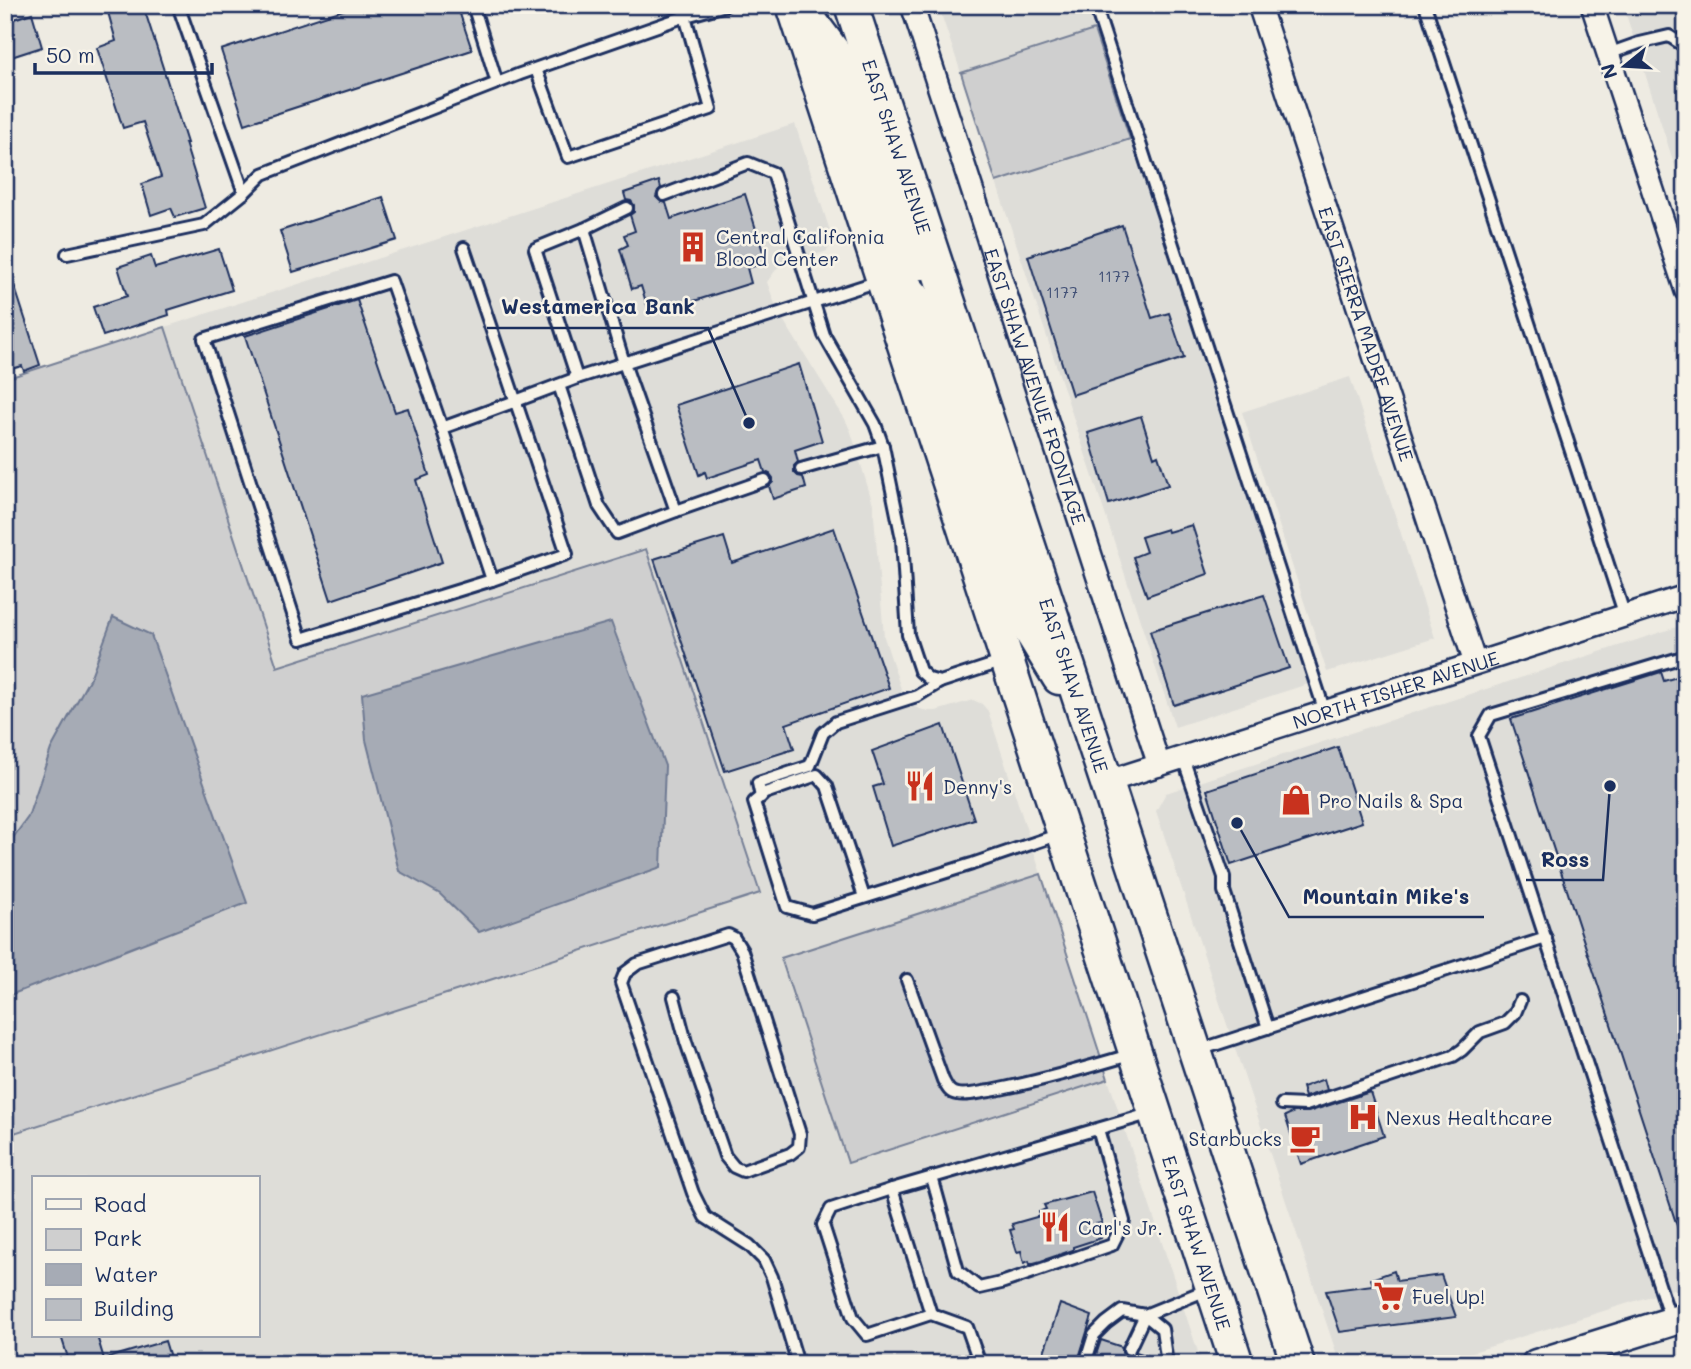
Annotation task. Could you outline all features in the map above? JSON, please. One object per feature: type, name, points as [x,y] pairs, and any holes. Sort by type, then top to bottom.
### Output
[{"type":"main road","name":"EAST SHAW AVENUE","points":[[793,5],[1237,1364]]},
{"type":"main road","points":[[800,5],[836,55],[901,252],[909,261],[922,264],[934,261]]},
{"type":"main road","name":"EAST SHAW AVENUE","points":[[851,5],[1298,1364]]},
{"type":"main road","points":[[883,279],[899,283],[908,289],[923,311],[1026,624],[1087,723]]},
{"type":"main road","points":[[1536,1364],[1678,1319]]},
{"type":"street","name":"EAST SHAW AVENUE FRONTAGE","points":[[912,5],[1159,765]]},
{"type":"street","name":"EAST SIERRA MADRE AVENUE","points":[[1259,5],[1475,663]]},
{"type":"street","points":[[1592,5],[1686,291]]},
{"type":"street","name":"NORTH FISHER AVENUE","points":[[1106,782],[1686,596]]},
{"type":"lane","points":[[178,5],[244,193]]},
{"type":"lane","points":[[473,5],[497,83]]},
{"type":"lane","points":[[67,254],[204,225],[263,174],[684,11],[726,5]]},
{"type":"lane","points":[[1095,5],[1325,712]]},
{"type":"lane","points":[[1425,5],[1625,616]]},
{"type":"lane","points":[[536,69],[568,157],[711,109],[684,11]]},
{"type":"lane","points":[[1608,54],[1669,36],[1686,47]]},
{"type":"lane","points":[[664,195],[748,163],[773,173],[824,335],[876,424],[902,539],[908,635],[920,671],[929,679],[940,682]]},
{"type":"lane","points":[[577,378],[535,249],[627,208]]},
{"type":"lane","points":[[584,229],[624,363],[676,511]]},
{"type":"lane","points":[[464,248],[567,554],[492,580],[301,639],[204,339],[391,281],[492,580]]},
{"type":"lane","points":[[442,428],[577,378],[883,279]]},
{"type":"lane","points":[[559,385],[599,506],[617,533],[765,480]]},
{"type":"lane","points":[[801,469],[883,446]]},
{"type":"lane","points":[[1678,1319],[1479,736],[1491,715],[1686,656]]},
{"type":"lane","points":[[761,797],[758,783],[810,766],[823,733],[836,722],[918,696],[940,682],[1007,660]]},
{"type":"lane","points":[[1183,758],[1224,877],[1224,891],[1268,1028]]},
{"type":"lane","points":[[864,897],[827,786],[817,775],[765,793],[754,802],[787,907],[812,914],[1063,833]]},
{"type":"lane","points":[[674,997],[725,1156],[734,1167],[743,1171],[790,1154],[799,1147],[800,1133],[743,951],[734,937],[729,935],[637,964],[625,973],[621,983],[692,1193],[705,1217],[749,1245],[764,1260],[798,1364]]},
{"type":"lane","points":[[1197,1051],[1546,938]]},
{"type":"lane","points":[[907,980],[943,1080],[954,1094],[967,1095],[1002,1089],[1071,1073],[1135,1053]]},
{"type":"lane","points":[[1282,1104],[1306,1105],[1453,1056],[1480,1031],[1506,1023],[1515,1013],[1520,1001]]},
{"type":"lane","points":[[980,1364],[968,1327],[931,1314],[867,1335],[853,1318],[823,1225],[831,1209],[1155,1112]]},
{"type":"lane","points":[[932,1177],[958,1271],[979,1288],[1001,1283],[1112,1245],[1124,1221],[1098,1129]]},
{"type":"lane","points":[[892,1189],[931,1314]]},
{"type":"lane","points":[[1129,1349],[1145,1315],[1212,1288]]},
{"type":"lane","points":[[1085,1364],[1094,1335],[1122,1311],[1145,1315],[1162,1329],[1167,1364]]},
{"type":"shaded area","points":[[938,5],[1086,5],[1094,30],[961,73]]},
{"type":"shaded area","points":[[1623,5],[1686,5],[1686,201]]},
{"type":"shaded area","points":[[795,124],[833,240],[827,251],[778,267],[767,282],[777,310],[851,432],[873,504],[884,637],[902,692],[908,702],[927,711],[973,700],[988,711],[1041,874],[781,958],[849,1163],[1108,1079],[1202,1364],[5,1364],[5,1136],[760,893],[646,549],[277,668],[165,327]]},
{"type":"shaded area","points":[[1130,139],[1308,684],[1175,727],[996,182]]},
{"type":"shaded area","points":[[1350,377],[1435,638],[1327,672],[1242,412]]},
{"type":"shaded area","points":[[1686,624],[1686,1285],[1435,1364],[1340,1364],[1156,811],[1166,793]]},
{"type":"green space","points":[[1094,30],[1130,139],[996,182],[961,73]]},
{"type":"green space","points":[[165,327],[277,667],[646,549],[760,893],[5,1136],[5,379]]},
{"type":"green space","points":[[1041,874],[1108,1079],[848,1163],[781,958]]},
{"type":"water","points":[[113,617],[151,635],[247,903],[5,997],[5,849],[28,817],[51,749],[91,676]]},
{"type":"water","points":[[611,622],[665,766],[661,867],[479,932],[440,894],[399,871],[366,740],[362,694]]},
{"type":"building","points":[[106,5],[143,5],[205,208],[175,217],[171,208],[151,215],[142,184],[161,177],[143,122],[123,128],[97,48],[116,41]]},
{"type":"building","points":[[358,5],[457,5],[472,50],[245,124],[221,50]]},
{"type":"building","points":[[32,13],[42,47],[5,59],[5,22]]},
{"type":"building","name":"Central California Blood Center","points":[[659,181],[661,188],[656,197],[666,203],[671,219],[745,194],[764,255],[755,257],[758,265],[747,268],[751,283],[650,315],[641,286],[632,289],[620,249],[628,245],[624,235],[635,231],[630,215],[634,212],[634,205],[626,200],[624,193]]},
{"type":"building","points":[[383,197],[397,240],[293,272],[280,231]]},
{"type":"building","points":[[1122,225],[1152,318],[1169,313],[1184,358],[1072,395],[1028,256]]},
{"type":"building","points":[[219,249],[232,290],[168,310],[169,315],[103,336],[93,307],[127,296],[118,267],[151,256],[155,268]]},
{"type":"building","points":[[9,269],[40,365],[24,371],[22,366],[5,371],[5,270]]},
{"type":"building","points":[[357,300],[395,412],[408,408],[429,475],[416,480],[442,562],[331,600],[245,336]]},
{"type":"building","points":[[799,364],[822,441],[795,450],[798,462],[794,466],[794,472],[803,477],[806,488],[773,499],[769,486],[773,478],[765,472],[761,460],[707,478],[705,472],[699,475],[676,405]]},
{"type":"building","points":[[1141,416],[1154,457],[1158,455],[1168,485],[1109,504],[1088,433]]},
{"type":"building","points":[[1192,525],[1208,574],[1147,596],[1133,557],[1146,552],[1141,537]]},
{"type":"building","points":[[834,528],[889,688],[786,724],[794,749],[725,771],[654,559],[724,537],[732,563]]},
{"type":"building","points":[[1264,595],[1289,668],[1174,705],[1150,631]]},
{"type":"building","points":[[1661,672],[1664,681],[1686,674],[1686,1240],[1682,1241],[1511,719]]},
{"type":"building","name":"Denny's","points":[[943,725],[974,819],[891,846],[873,787],[883,784],[872,751]]},
{"type":"building","points":[[1338,747],[1362,822],[1231,865],[1207,790]]},
{"type":"building","points":[[1324,1079],[1327,1090],[1305,1097],[1302,1087]]},
{"type":"building","points":[[1370,1092],[1384,1136],[1301,1164],[1285,1116],[1294,1112],[1308,1112]]},
{"type":"building","name":"Carl's Jr.","points":[[1092,1192],[1102,1223],[1096,1224],[1101,1238],[1041,1261],[1024,1263],[1021,1251],[1017,1252],[1010,1230],[1014,1229],[1012,1224],[1040,1216],[1039,1212],[1046,1209],[1044,1205]]},
{"type":"building","name":"Fuel Up!","points":[[1394,1271],[1397,1281],[1441,1275],[1456,1317],[1340,1332],[1326,1291],[1373,1285],[1371,1279]]},
{"type":"building","points":[[1060,1304],[1092,1316],[1077,1364],[1040,1364]]},
{"type":"building","points":[[62,1338],[98,1338],[104,1359],[165,1341],[172,1364],[70,1364]]},
{"type":"building","points":[[1101,1340],[1122,1347],[1122,1353],[1126,1356],[1133,1356],[1136,1352],[1158,1359],[1159,1364],[1093,1364]]},
{"type":"place","name":"Central California Blood Center","points":[[693,247]]},
{"type":"place","name":"Westamerica Bank","points":[[749,423]]},
{"type":"place","name":"Denny's","points":[[920,786]]},
{"type":"place","name":"Ross","points":[[1610,786]]},
{"type":"place","name":"Pro Nails & Spa","points":[[1296,800]]},
{"type":"place","name":"Mountain Mike's","points":[[1237,823]]},
{"type":"place","name":"Nexus Healthcare","points":[[1363,1117]]},
{"type":"place","name":"Starbucks","points":[[1305,1138]]},
{"type":"place","name":"Carl's Jr.","points":[[1055,1227]]},
{"type":"place","name":"Fuel Up!","points":[[1389,1296]]}]
